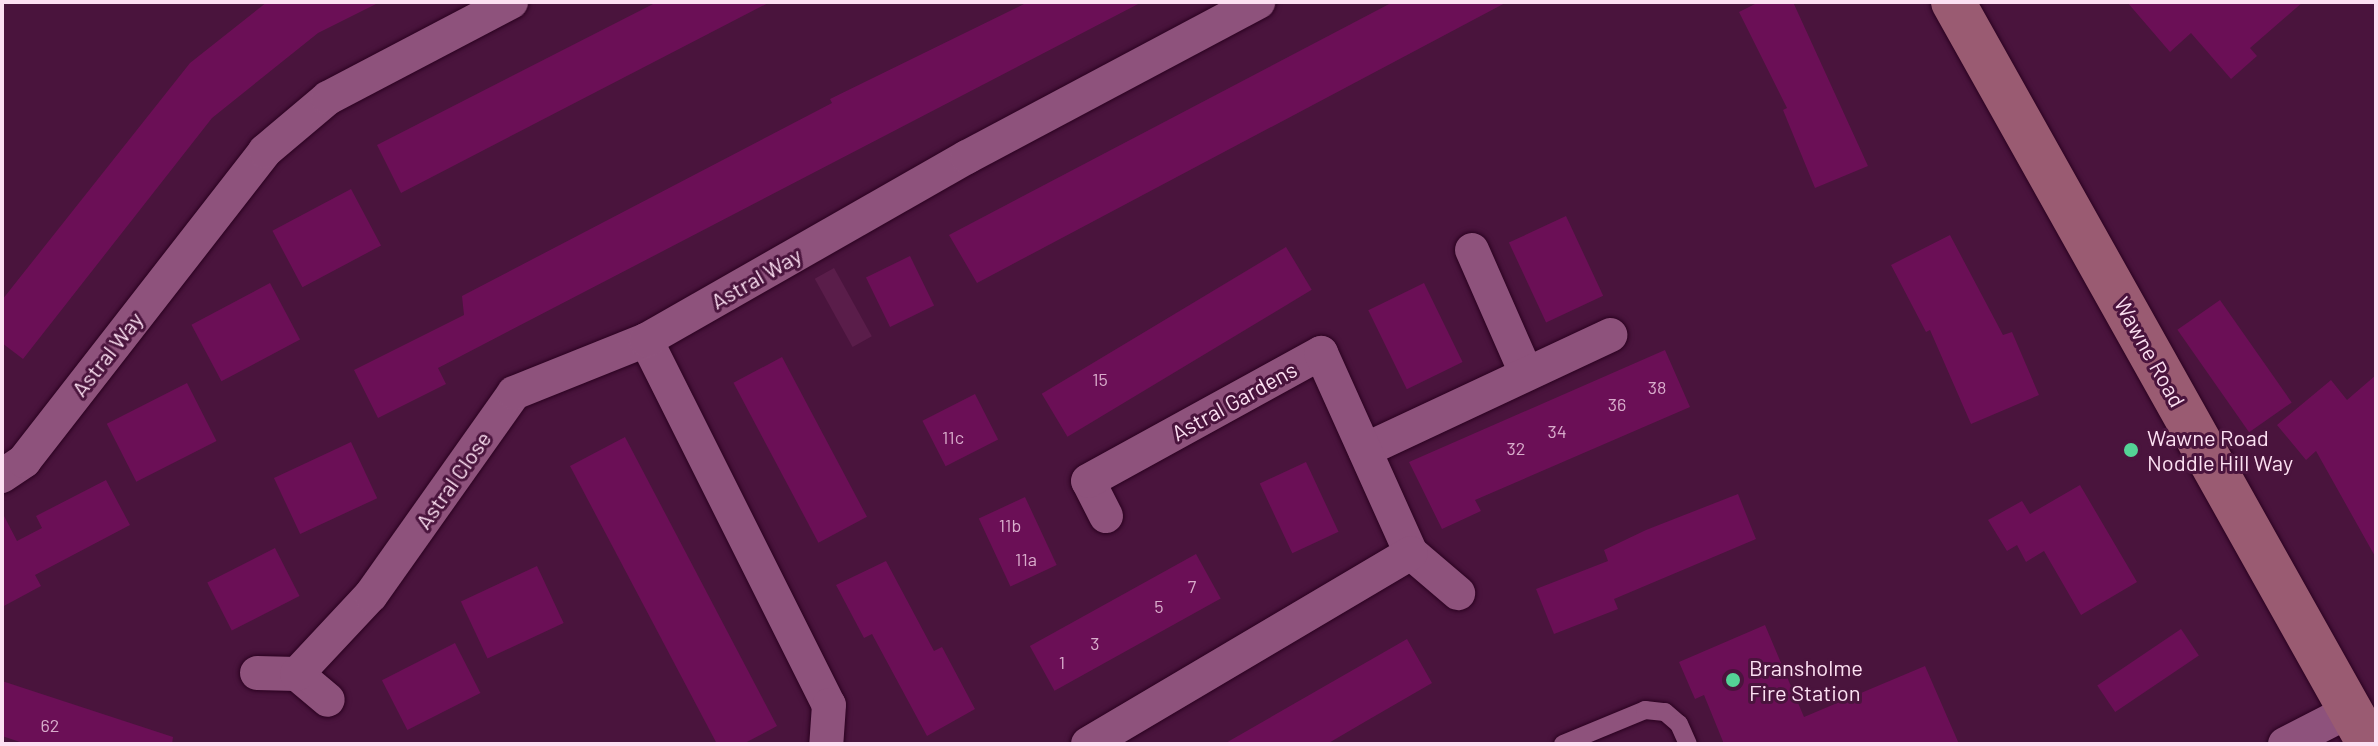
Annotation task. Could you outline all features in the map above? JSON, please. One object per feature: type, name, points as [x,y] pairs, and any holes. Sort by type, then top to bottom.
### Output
[{"type":"street","name":"Astral Way","points":[[2,476],[24,461],[265,151],[328,98],[511,2]]},
{"type":"street","name":"Astral Way","points":[[646,340],[967,157],[1258,2]]},
{"type":"street","name":"Wawne Road","points":[[1953,2],[2361,727]]},
{"type":"street","points":[[1472,250],[1525,371]]},
{"type":"street","points":[[1365,450],[1525,371],[1610,335]]},
{"type":"street","name":"Astral Close","points":[[297,674],[371,595],[514,393],[646,340]]},
{"type":"street","points":[[646,340],[829,705],[826,744]]},
{"type":"street","name":"Astral Gardens","points":[[1106,516],[1088,481],[1321,353],[1411,553],[1458,593]]},
{"type":"street","points":[[1088,744],[1411,553]]},
{"type":"street","points":[[257,673],[297,674],[328,700]]},
{"type":"street","points":[[2285,744],[2361,727]]},
{"type":"lane","points":[[1563,744],[1645,710],[1672,718],[1688,744]]},
{"type":"shaded area","points":[[834,268],[872,336],[853,347],[815,279]]},
{"type":"building","points":[[267,2],[380,2],[318,33],[212,118],[23,359],[2,343],[2,300],[190,63]]},
{"type":"building","points":[[657,2],[770,2],[401,193],[377,145]]},
{"type":"building","points":[[1028,2],[1142,2],[438,368],[446,384],[378,418],[354,370],[464,315],[462,296],[832,103],[830,99]]},
{"type":"building","points":[[1393,2],[1507,2],[977,283],[949,235]]},
{"type":"building","points":[[1759,2],[1793,2],[1868,166],[1815,188],[1783,110],[1787,108],[1739,12]]},
{"type":"building","points":[[2127,2],[2303,2],[2250,48],[2257,56],[2231,79],[2191,33],[2170,52]]},
{"type":"building","points":[[351,189],[381,246],[302,287],[272,231]]},
{"type":"building","points":[[1566,216],[1603,296],[1546,322],[1509,243]]},
{"type":"building","points":[[1950,235],[2003,335],[2012,332],[2039,395],[1971,424],[1930,330],[1926,332],[1891,265]]},
{"type":"building","points":[[1286,247],[1312,290],[1067,437],[1042,394]]},
{"type":"building","points":[[910,256],[934,305],[890,327],[866,277]]},
{"type":"building","points":[[270,283],[300,340],[221,381],[191,325]]},
{"type":"building","points":[[1424,283],[1463,362],[1407,389],[1368,310]]},
{"type":"building","points":[[2220,300],[2292,402],[2249,432],[2177,330]]},
{"type":"building","points":[[1665,350],[1690,407],[1475,500],[1481,511],[1442,529],[1409,462]]},
{"type":"building","points":[[782,357],[867,517],[818,543],[733,383]]},
{"type":"building","points":[[2376,375],[2376,558],[2316,451],[2306,460],[2277,425],[2331,380],[2347,400]]},
{"type":"building","points":[[187,383],[217,441],[136,482],[107,424]]},
{"type":"building","points":[[975,394],[998,439],[946,466],[922,421]]},
{"type":"building","points":[[625,437],[777,726],[743,744],[717,744],[570,466]]},
{"type":"building","points":[[351,442],[377,498],[300,534],[274,478]]},
{"type":"building","points":[[1306,462],[1339,532],[1292,553],[1260,484]]},
{"type":"building","points":[[106,480],[130,525],[35,575],[41,586],[2,607],[2,512],[17,541],[42,528],[36,516]]},
{"type":"building","points":[[2080,485],[2137,582],[2081,615],[2044,551],[2026,562],[2017,545],[2007,551],[1988,520],[2022,501],[2030,514]]},
{"type":"building","points":[[1738,494],[1756,539],[1614,599],[1618,609],[1554,634],[1536,589],[1608,561],[1604,550],[1646,530]]},
{"type":"building","points":[[1025,497],[1057,565],[1010,587],[979,519]]},
{"type":"building","points":[[275,548],[300,596],[232,631],[207,583]]},
{"type":"building","points":[[1196,554],[1221,599],[1055,691],[1030,646]]},
{"type":"building","points":[[886,561],[934,651],[942,647],[975,709],[927,736],[872,634],[864,638],[836,585]]},
{"type":"building","points":[[537,566],[564,623],[487,659],[461,601]]},
{"type":"building","name":"Bransholme Fire Station","points":[[1765,625],[1804,717],[1925,666],[1959,744],[1724,744],[1704,695],[1695,699],[1679,662]]},
{"type":"building","points":[[2181,629],[2199,656],[2115,712],[2097,685]]},
{"type":"building","points":[[1407,639],[1432,683],[1327,744],[1224,744]]},
{"type":"building","points":[[455,643],[480,693],[407,730],[382,680]]},
{"type":"building","points":[[2,681],[173,737],[172,744],[26,744],[2,736]]},
{"type":"place","name":"Wawne Road Noddle Hill Way","points":[[2131,450]]},
{"type":"place","name":"Bransholme Fire Station","points":[[1733,680]]}]
